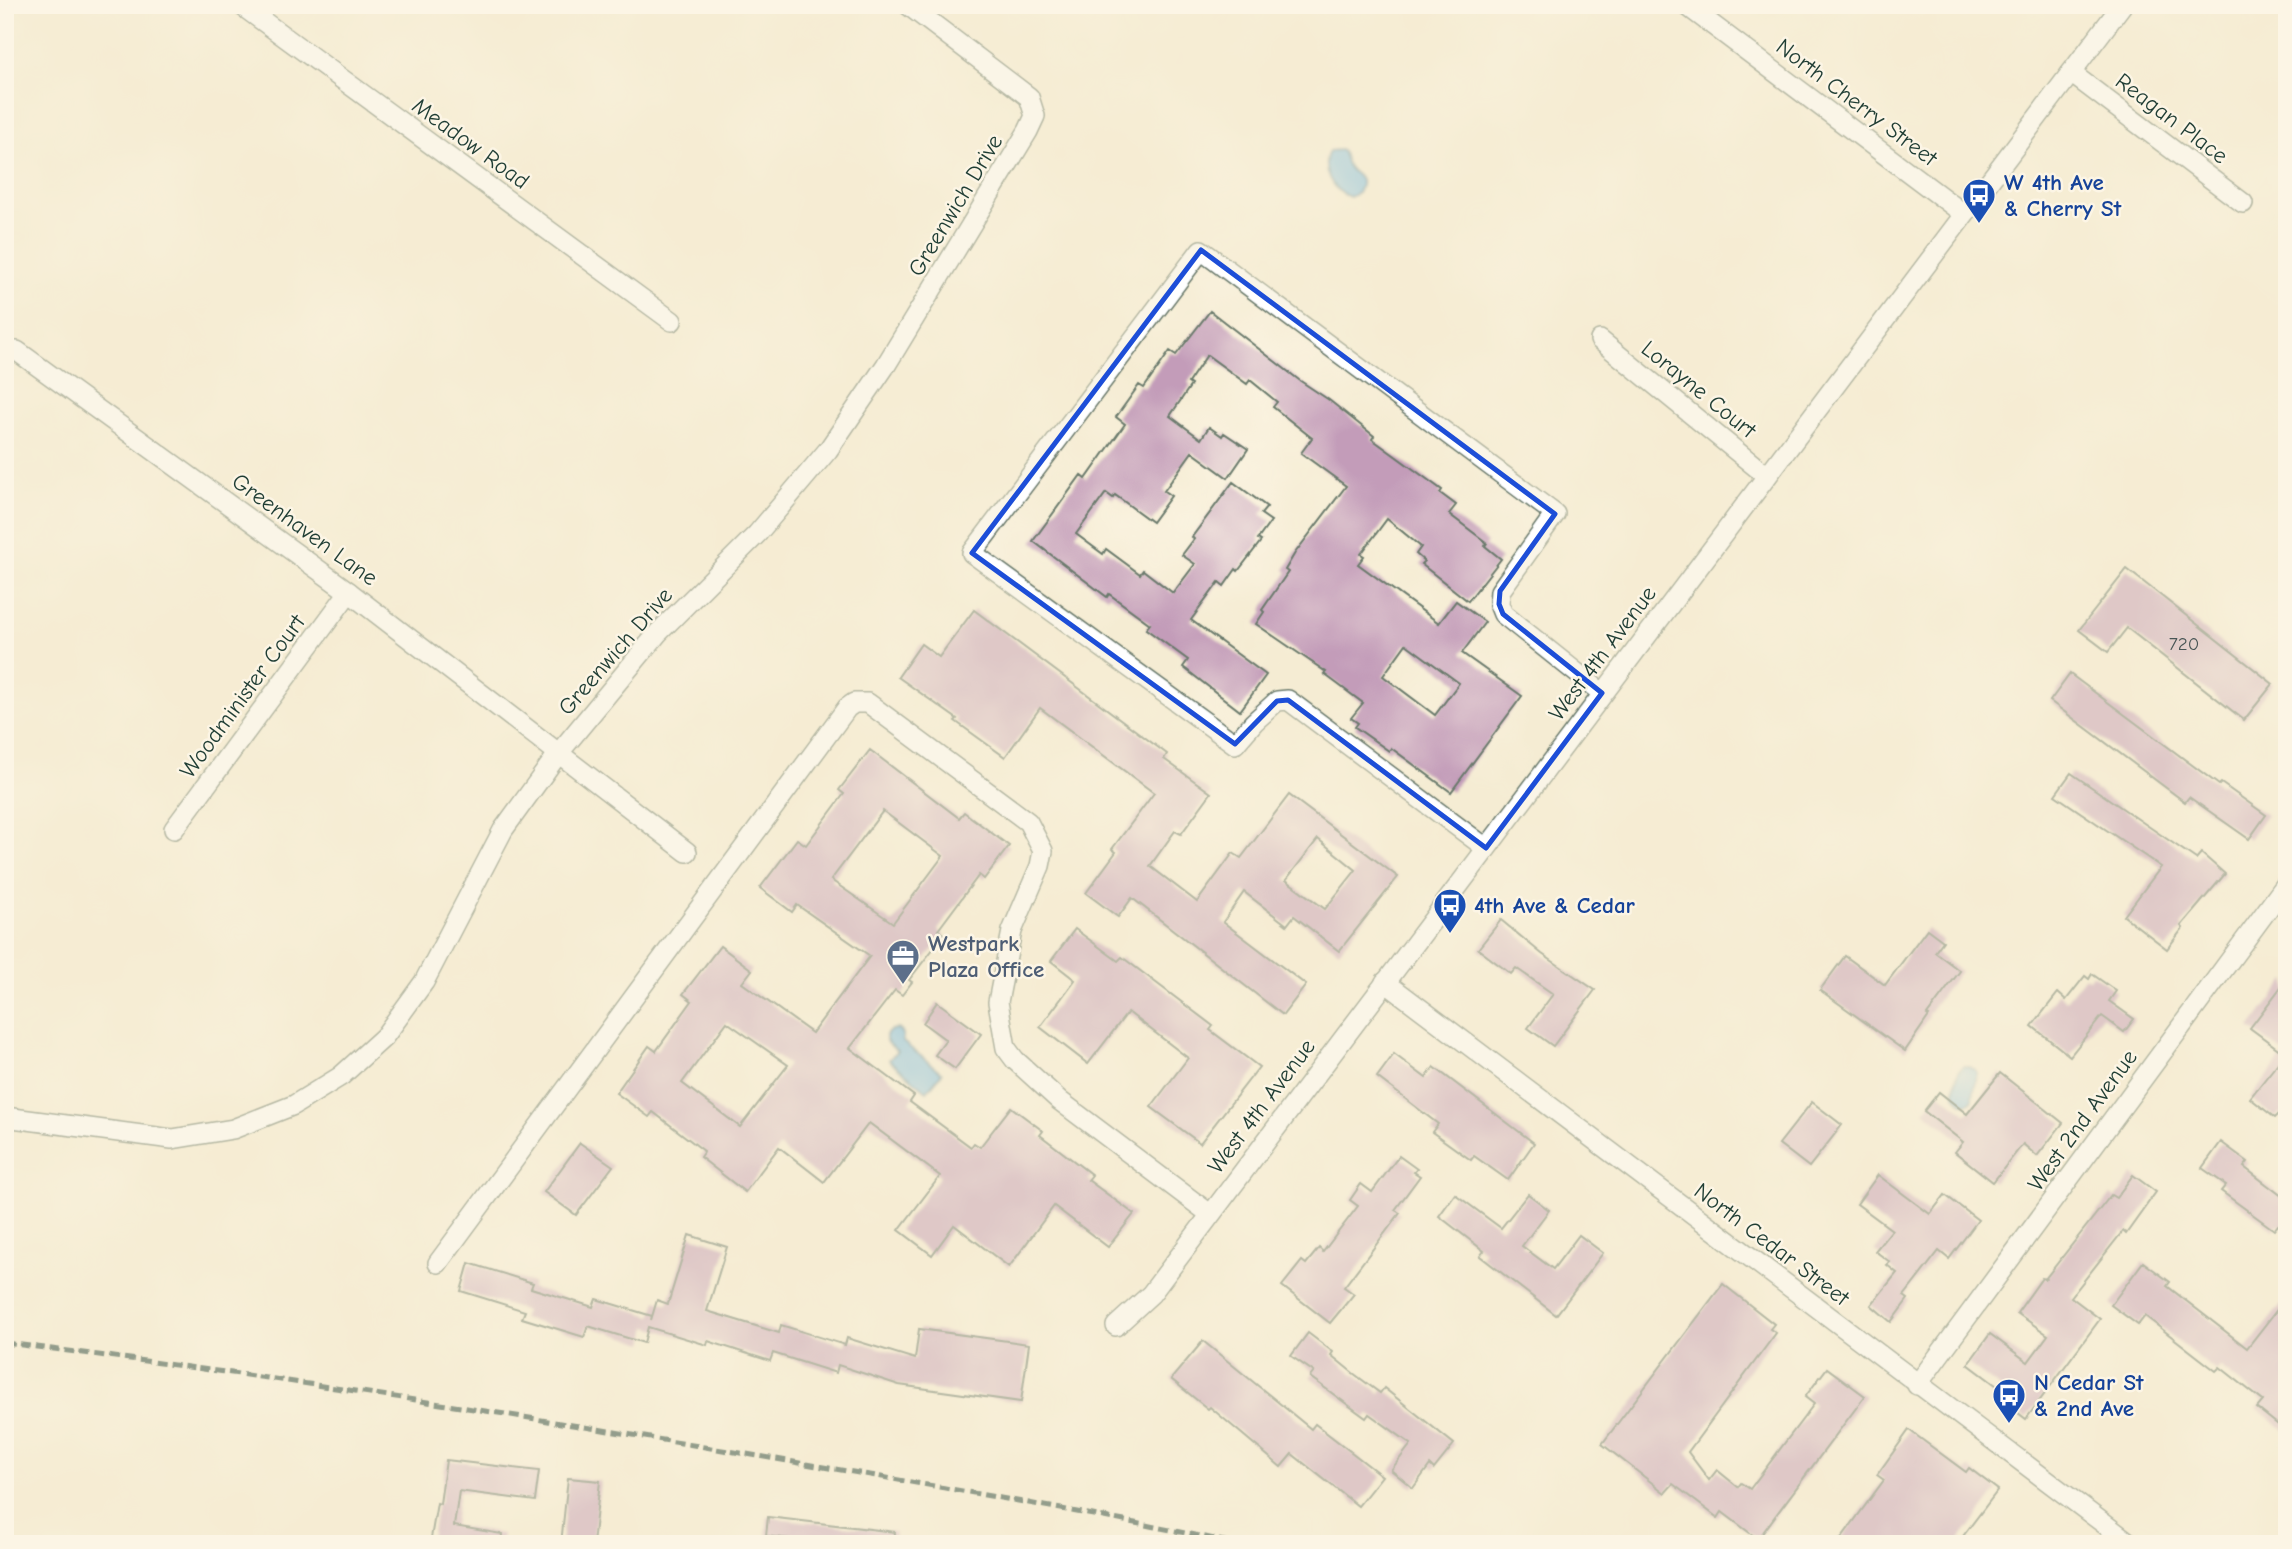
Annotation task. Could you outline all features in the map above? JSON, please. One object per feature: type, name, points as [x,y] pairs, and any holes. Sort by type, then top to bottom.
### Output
[{"type":"street","name":"Meadow Road","points":[[241,5],[672,321]]},
{"type":"street","name":"Greenwich Drive","points":[[5,1117],[172,1139],[233,1129],[295,1105],[341,1076],[384,1037],[424,982],[503,830],[558,754],[659,633],[757,534],[828,450],[886,365],[1028,131],[1035,116],[1030,97],[908,5]]},
{"type":"street","name":"North Cherry Street","points":[[1686,5],[1964,214]]},
{"type":"street","name":"West 4th Avenue","points":[[1116,1326],[1151,1294],[2122,5]]},
{"type":"street","name":"Reagan Place","points":[[2071,73],[2243,203]]},
{"type":"street","points":[[1486,848],[1288,700],[1277,701],[1235,744],[972,554],[1201,250],[1555,514],[1500,591],[1499,604],[1503,614],[1602,693]]},
{"type":"street","name":"Lorayne Court","points":[[1600,340],[1767,476]]},
{"type":"street","name":"Greenhaven Lane","points":[[17,351],[349,592],[687,852]]},
{"type":"street","name":"Woodminister Court","points":[[174,829],[349,592]]},
{"type":"street","points":[[438,1263],[847,708],[854,703],[868,703],[1028,822],[1042,851],[1040,866],[1012,931],[998,1002],[1006,1048],[1014,1060],[1060,1101],[1210,1214]]},
{"type":"street","name":"West 2nd Avenue","points":[[1917,1385],[2287,883]]},
{"type":"street","name":"North Cedar Street","points":[[1385,982],[2131,1544]]},
{"type":"highlighted area","points":[[1201,250],[1555,514],[1500,591],[1499,604],[1503,614],[1602,693],[1486,848],[1288,700],[1277,701],[1235,744],[972,553]]},
{"type":"water","points":[[1341,150],[1348,167],[1361,180],[1358,193],[1350,197],[1333,185],[1327,172],[1329,151]]},
{"type":"water","points":[[898,1029],[903,1042],[942,1073],[927,1091],[889,1060],[897,1051],[886,1041],[886,1035],[891,1030]]},
{"type":"water","points":[[1964,1066],[1976,1071],[1973,1099],[1969,1103],[1962,1103],[1955,1095],[1957,1075]]},
{"type":"building","points":[[1210,311],[1329,400],[1374,436],[1372,439],[1442,490],[1440,493],[1456,505],[1449,514],[1487,543],[1485,546],[1501,559],[1468,601],[1421,564],[1424,561],[1416,554],[1421,547],[1387,519],[1361,554],[1364,556],[1358,564],[1439,623],[1456,601],[1485,622],[1462,653],[1522,696],[1451,792],[1391,748],[1389,751],[1355,727],[1358,723],[1351,718],[1363,703],[1324,674],[1326,672],[1256,624],[1264,612],[1262,610],[1288,572],[1285,570],[1295,553],[1346,486],[1301,453],[1312,438],[1273,407],[1277,402],[1250,380],[1247,384],[1207,355],[1170,416],[1201,439],[1209,427],[1222,436],[1224,433],[1248,449],[1228,478],[1192,452],[1164,491],[1171,496],[1152,522],[1115,495],[1113,498],[1106,493],[1076,534],[1103,554],[1106,549],[1140,574],[1143,570],[1173,593],[1195,564],[1182,555],[1194,539],[1192,537],[1233,482],[1267,507],[1261,514],[1271,521],[1258,539],[1261,541],[1224,586],[1219,582],[1191,620],[1266,675],[1240,711],[1183,667],[1188,660],[1146,629],[1150,624],[1109,594],[1107,597],[1033,541],[1081,475],[1086,479],[1125,424],[1116,417],[1139,385],[1144,388],[1170,351],[1176,355]],"holes":[[[1406,644],[1459,683],[1435,715],[1383,676]]]},
{"type":"building","points":[[2127,569],[2273,684],[2244,720],[2127,628],[2108,652],[2079,630]]},
{"type":"building","points":[[974,610],[1167,754],[1164,759],[1211,793],[1181,834],[1175,831],[1150,866],[1197,902],[1233,853],[1241,858],[1289,795],[1398,877],[1339,951],[1294,916],[1287,925],[1244,892],[1223,922],[1306,985],[1283,1015],[1132,898],[1118,917],[1086,893],[1116,852],[1112,849],[1154,793],[1040,708],[1005,757],[898,677],[921,644],[939,657]],"holes":[[[1318,839],[1356,870],[1325,909],[1286,880]]]},
{"type":"building","points":[[2070,674],[2219,785],[2221,783],[2266,815],[2249,839],[2189,797],[2185,802],[2050,701]]},
{"type":"building","points":[[870,750],[959,818],[964,812],[1009,846],[984,879],[979,875],[938,930],[944,935],[909,980],[912,982],[902,995],[895,990],[850,1048],[914,1096],[910,1102],[971,1147],[974,1143],[980,1147],[1011,1107],[1043,1131],[1040,1135],[1092,1175],[1088,1180],[1134,1214],[1108,1247],[1054,1206],[1009,1267],[954,1225],[932,1255],[899,1230],[940,1176],[869,1123],[824,1182],[779,1147],[745,1192],[700,1157],[704,1151],[653,1112],[649,1117],[616,1093],[649,1046],[656,1051],[692,1001],[683,994],[720,946],[752,970],[742,983],[812,1033],[870,956],[797,905],[792,912],[760,888],[797,839],[806,845],[844,794],[839,790]],"holes":[[[883,811],[943,856],[893,923],[831,880]],[[727,1022],[788,1065],[740,1127],[682,1083]]]},
{"type":"building","points":[[2071,773],[2196,859],[2201,853],[2225,874],[2181,926],[2183,928],[2167,949],[2124,916],[2161,867],[2055,795]]},
{"type":"building","points":[[1501,920],[1542,954],[1595,990],[1553,1046],[1528,1028],[1553,994],[1516,968],[1511,974],[1478,949]]},
{"type":"building","points":[[1075,929],[1118,961],[1122,957],[1213,1026],[1210,1030],[1259,1067],[1200,1143],[1151,1107],[1188,1058],[1128,1012],[1088,1064],[1040,1027],[1075,980],[1051,961]]},
{"type":"building","points":[[1927,929],[1943,941],[1935,952],[1960,971],[1927,1015],[1929,1016],[1905,1051],[1820,990],[1845,956],[1885,985]]},
{"type":"building","points":[[2092,974],[2116,991],[2109,1001],[2134,1019],[2124,1032],[2102,1016],[2070,1056],[2032,1026],[2058,993],[2066,1000],[2085,976],[2089,979]]},
{"type":"building","points":[[2287,979],[2287,1118],[2280,1113],[2275,1118],[2250,1098],[2285,1054],[2250,1028]]},
{"type":"building","points":[[937,1002],[981,1034],[955,1069],[935,1055],[946,1040],[923,1023]]},
{"type":"building","points":[[1394,1054],[1426,1078],[1434,1067],[1534,1143],[1508,1180],[1474,1156],[1471,1160],[1432,1132],[1438,1124],[1377,1077]]},
{"type":"building","points":[[2000,1073],[2063,1123],[2037,1156],[2023,1144],[1993,1182],[1955,1152],[1963,1142],[1924,1111],[1939,1092],[1967,1114]]},
{"type":"building","points":[[1812,1102],[1842,1125],[1809,1167],[1779,1144]]},
{"type":"building","points":[[2221,1142],[2248,1162],[2244,1167],[2287,1200],[2287,1231],[2278,1225],[2274,1230],[2221,1191],[2226,1185],[2202,1168]]},
{"type":"building","points":[[580,1143],[613,1166],[576,1215],[544,1192]]},
{"type":"building","points":[[1399,1156],[1417,1169],[1414,1172],[1420,1176],[1395,1210],[1400,1213],[1344,1287],[1354,1294],[1330,1323],[1282,1286],[1302,1261],[1306,1264],[1319,1248],[1323,1252],[1358,1206],[1350,1200],[1361,1184],[1372,1192]]},
{"type":"building","points":[[1878,1175],[1930,1214],[1945,1195],[1978,1220],[1949,1259],[1939,1251],[1904,1296],[1908,1299],[1891,1322],[1871,1305],[1897,1273],[1887,1265],[1890,1262],[1875,1251],[1892,1230],[1857,1204]]},
{"type":"building","points":[[2133,1175],[2156,1192],[2126,1234],[2123,1231],[2071,1297],[2100,1319],[2026,1419],[2000,1399],[2005,1392],[1968,1364],[1990,1334],[2028,1362],[2048,1335],[2017,1313],[2042,1278],[2045,1279],[2111,1195],[2116,1198]]},
{"type":"building","points":[[1455,1194],[1501,1228],[1528,1194],[1549,1210],[1522,1246],[1553,1269],[1579,1235],[1603,1253],[1556,1315],[1480,1256],[1484,1251],[1439,1216]]},
{"type":"building","points":[[689,1235],[727,1247],[707,1311],[779,1333],[781,1325],[845,1345],[847,1338],[915,1359],[919,1329],[1029,1344],[1021,1402],[899,1385],[838,1365],[836,1373],[773,1353],[770,1361],[708,1341],[707,1345],[648,1327],[644,1343],[588,1326],[584,1337],[522,1318],[525,1311],[461,1291],[469,1263],[533,1283],[531,1288],[593,1307],[596,1299],[652,1316],[651,1320],[657,1300],[668,1304]]},
{"type":"building","points":[[2143,1262],[2170,1282],[2167,1286],[2247,1348],[2287,1297],[2287,1432],[2257,1408],[2263,1401],[2220,1367],[2216,1371],[2145,1316],[2138,1325],[2111,1305]]},
{"type":"building","points":[[1723,1284],[1774,1324],[1770,1329],[1776,1333],[1688,1452],[1709,1480],[1717,1470],[1738,1487],[1741,1483],[1750,1489],[1814,1404],[1805,1397],[1827,1368],[1865,1396],[1758,1539],[1722,1512],[1718,1518],[1673,1484],[1665,1493],[1602,1444]]},
{"type":"building","points":[[1308,1333],[1333,1352],[1331,1355],[1353,1373],[1380,1393],[1384,1388],[1454,1444],[1434,1469],[1430,1465],[1413,1488],[1391,1470],[1411,1444],[1369,1414],[1366,1418],[1310,1377],[1314,1372],[1291,1356]]},
{"type":"building","points":[[1203,1341],[1311,1429],[1315,1424],[1382,1476],[1358,1506],[1292,1454],[1281,1467],[1210,1407],[1208,1409],[1171,1379]]},
{"type":"building","points":[[1909,1430],[1966,1472],[1969,1468],[1998,1490],[1957,1544],[1837,1544],[1884,1480],[1877,1475]]},
{"type":"building","points":[[446,1460],[539,1471],[535,1501],[459,1491],[454,1526],[502,1534],[501,1544],[430,1544],[437,1503],[440,1504]]},
{"type":"building","points":[[568,1478],[600,1481],[593,1544],[561,1544]]},
{"type":"building","points":[[768,1517],[895,1532],[894,1544],[831,1544],[766,1536]]},
{"type":"railway","points":[[5,1343],[241,1374],[555,1422],[936,1486],[1239,1544]]},
{"type":"place","name":"W 4th Ave & Cherry St","points":[[1979,225]]},
{"type":"place","name":"4th Ave & Cedar","points":[[1450,935]]},
{"type":"place","name":"Westpark Plaza Office","points":[[903,986]]},
{"type":"place","name":"N Cedar St & 2nd Ave","points":[[2009,1425]]}]
